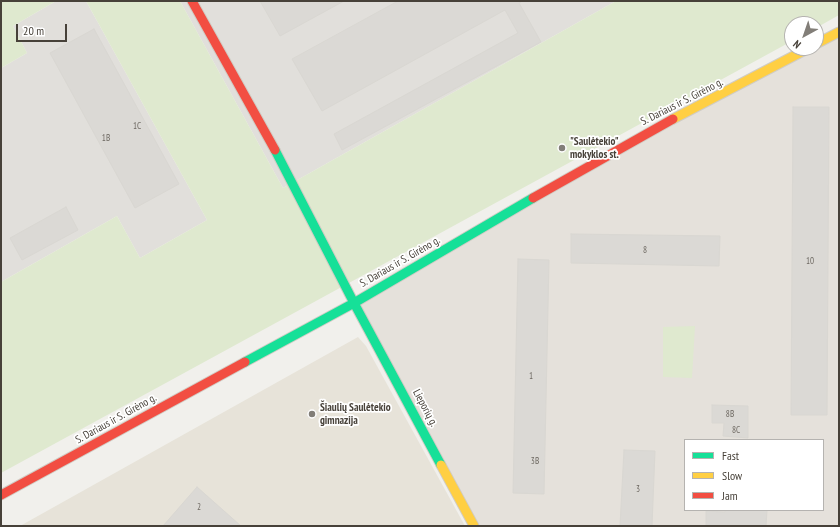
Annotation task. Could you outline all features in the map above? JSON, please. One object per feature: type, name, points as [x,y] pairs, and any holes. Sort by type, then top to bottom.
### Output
[{"type":"street","name":"Lieporių g.","points":[[192,1],[296,188],[354,303],[474,526]]},
{"type":"street","points":[[824,40],[839,32]]},
{"type":"street","name":"S. Dariaus ir S. Girėno g.","points":[[1,495],[354,303],[570,176],[679,116],[794,56]]},
{"type":"shaded area","points":[[56,1],[86,1],[207,220],[140,258],[117,216],[1,282],[1,68],[27,53],[13,26]]},
{"type":"shaded area","points":[[180,1],[616,1],[283,188]]},
{"type":"shaded area","points":[[839,32],[839,526],[474,526],[354,303],[796,56],[824,56],[824,40]]},
{"type":"shaded area","name":"Šiaulių Saulėtekio gimnazija","points":[[358,337],[366,346],[465,526],[20,526]]},
{"type":"green space","points":[[1,1],[56,1],[13,26],[27,53],[1,68]]},
{"type":"green space","points":[[86,1],[180,1],[283,188],[616,1],[839,1],[839,15],[824,23],[824,16],[784,16],[784,45],[1,473],[1,282],[117,216],[140,258],[207,220]]},
{"type":"green space","points":[[695,326],[692,378],[663,377],[663,327]]},
{"type":"building","points":[[260,1],[344,1],[280,36]]},
{"type":"building","points":[[398,1],[522,1],[519,3],[541,42],[342,150],[334,134],[518,33],[505,10],[322,111],[292,59]]},
{"type":"building","points":[[94,29],[179,184],[135,208],[50,53]]},
{"type":"building","points":[[793,107],[829,107],[827,415],[791,415]]},
{"type":"building","points":[[66,207],[78,230],[22,260],[10,238]]},
{"type":"building","points":[[571,234],[720,236],[719,266],[571,263]]},
{"type":"building","points":[[518,259],[549,260],[544,494],[513,493]]},
{"type":"building","points":[[712,405],[748,406],[748,438],[723,436],[724,423],[712,423]]},
{"type":"building","points":[[624,450],[655,451],[652,526],[620,526]]},
{"type":"building","points":[[197,487],[241,526],[163,526]]},
{"type":"building","points":[[706,511],[767,511],[766,526],[706,526]]},
{"type":"traffic: fast","points":[[275,150],[354,303],[441,465]]},
{"type":"traffic: fast","points":[[245,362],[354,303],[533,198]]},
{"type":"traffic: slow","points":[[824,40],[839,32]]},
{"type":"traffic: slow","points":[[673,119],[794,56]]},
{"type":"traffic: slow","points":[[441,465],[474,526]]},
{"type":"traffic: jam","points":[[192,1],[275,150]]},
{"type":"traffic: jam","points":[[533,198],[673,119]]},
{"type":"traffic: jam","points":[[1,495],[245,362]]},
{"type":"place","name":"\"Saulėtekio\" mokyklos st.","points":[[562,148]]},
{"type":"place","name":"Šiaulių Saulėtekio gimnazija","points":[[312,414]]}]
